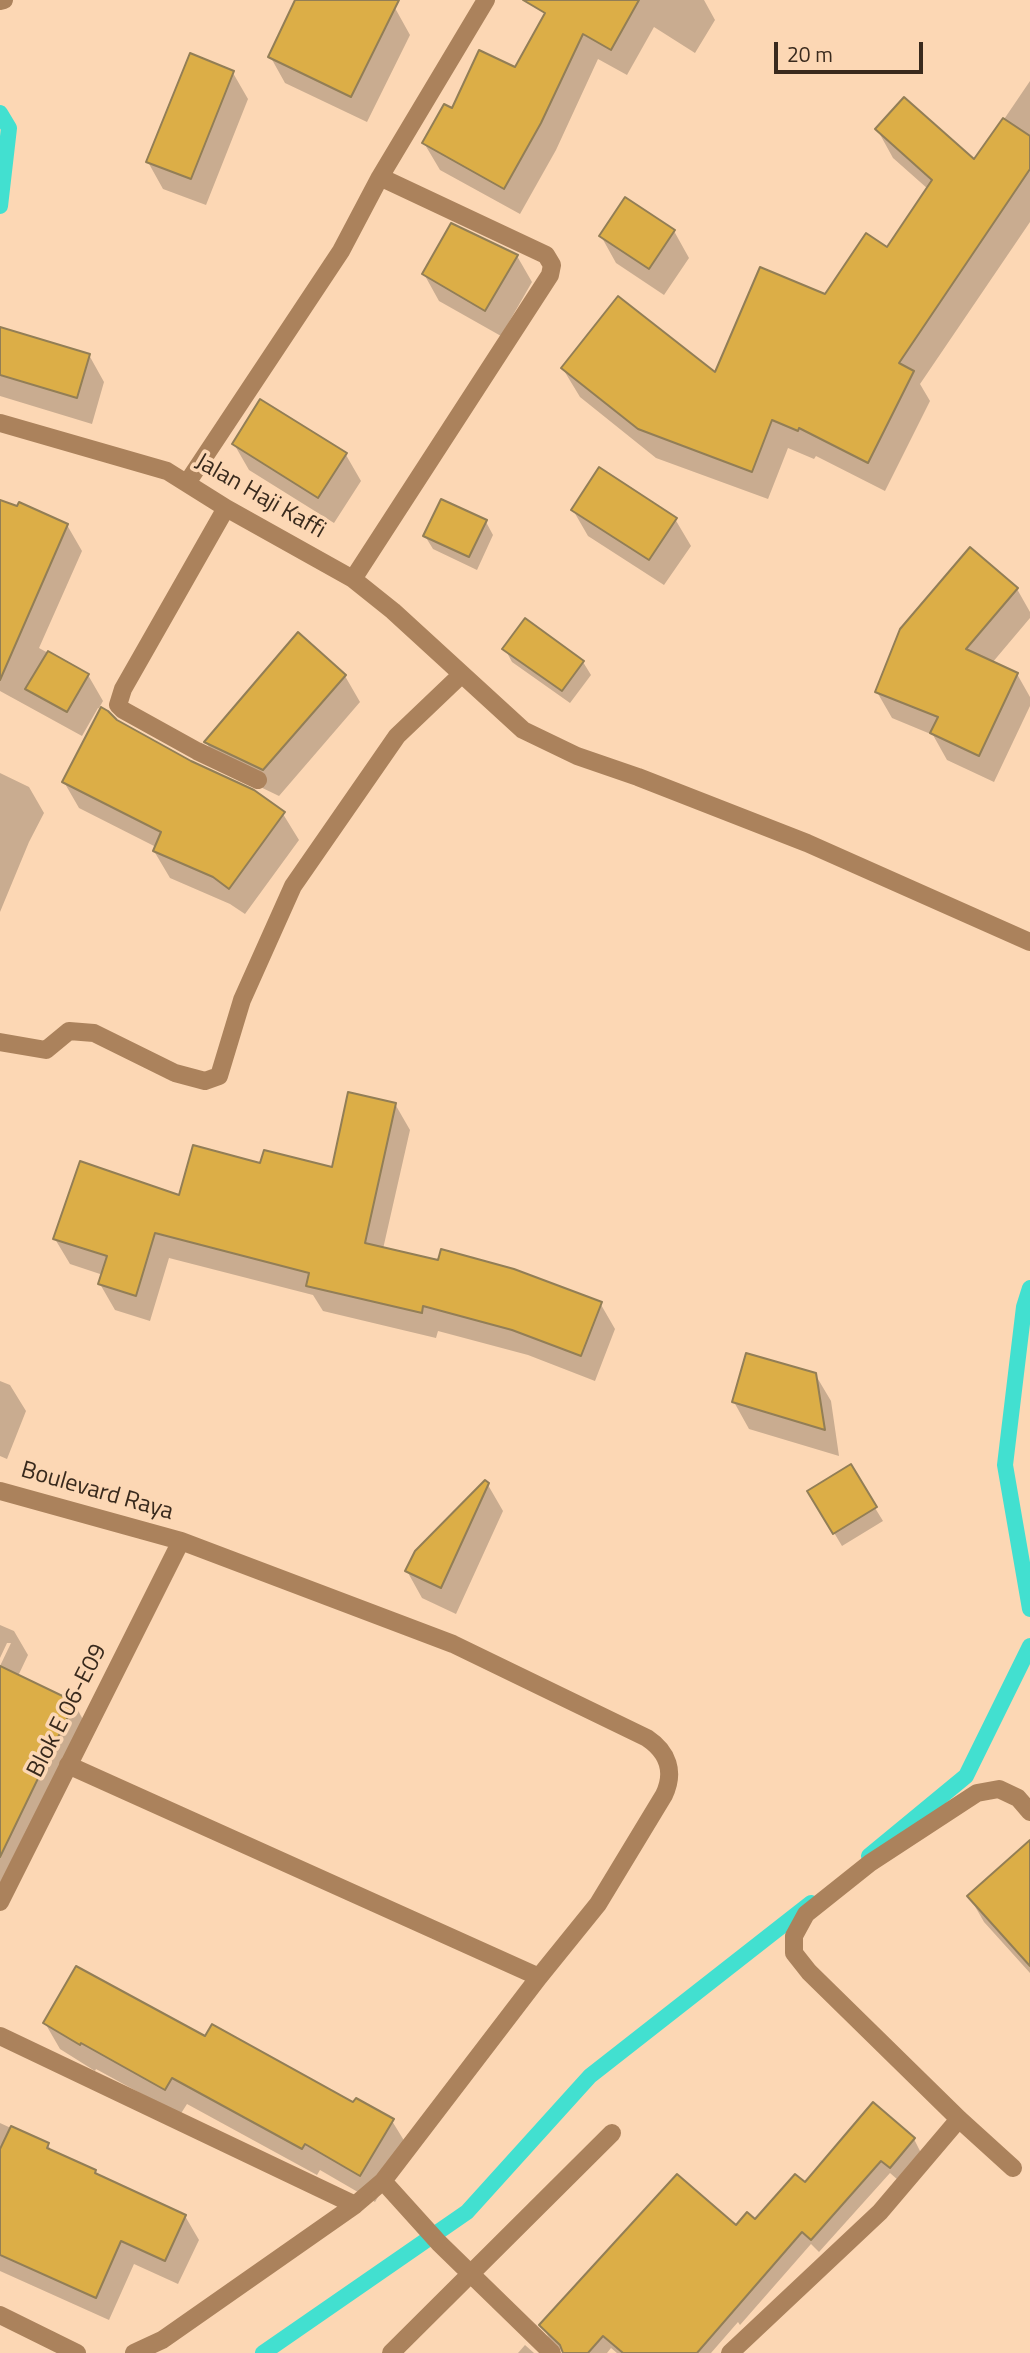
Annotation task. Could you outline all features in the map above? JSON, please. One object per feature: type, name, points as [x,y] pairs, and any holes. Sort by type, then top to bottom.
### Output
[{"type":"street","points":[[187,483],[341,251],[380,177],[486,0]]},
{"type":"street","points":[[353,579],[550,275],[552,265],[546,255],[380,177]]},
{"type":"street","name":"Jalan Haji Kaffi","points":[[0,423],[167,471],[226,508],[353,579],[393,611],[523,730],[577,756],[807,843],[1030,942]]},
{"type":"street","points":[[226,508],[123,689],[118,705],[197,751],[258,780]]},
{"type":"street","points":[[0,1042],[46,1050],[69,1031],[94,1033],[175,1073],[205,1081],[219,1076],[243,1000],[293,886],[397,736],[462,674]]},
{"type":"street","name":"Boulevard Raya","points":[[0,1491],[181,1541],[453,1644],[659,1746],[669,1767],[670,1779],[664,1795],[598,1904],[383,2181],[355,2205],[162,2340],[134,2353]]},
{"type":"street","name":"Blok E 06-E09","points":[[0,1902],[181,1541]]},
{"type":"street","points":[[68,1765],[539,1977]]},
{"type":"street","points":[[1013,2168],[809,1972],[794,1954],[794,1936],[806,1914],[837,1888],[870,1863],[977,1793],[999,1789],[1018,1798],[1030,1812]]},
{"type":"street","points":[[0,2036],[355,2205]]},
{"type":"street","points":[[730,2353],[880,2212],[959,2119]]},
{"type":"street","points":[[391,2353],[612,2133]]},
{"type":"street","points":[[383,2181],[439,2243],[552,2353]]},
{"type":"street","points":[[0,2315],[77,2353]]},
{"type":"building","points":[[295,0],[399,0],[351,97],[268,57]]},
{"type":"building","points":[[523,0],[639,0],[611,50],[583,34],[541,123],[504,189],[422,143],[444,104],[452,108],[479,50],[515,67],[545,13]]},
{"type":"building","points":[[190,53],[234,71],[191,179],[146,162]]},
{"type":"building","points":[[904,97],[974,159],[1003,118],[1030,136],[1030,169],[899,363],[914,371],[868,463],[799,428],[798,431],[772,420],[752,472],[638,429],[561,368],[618,296],[715,372],[760,267],[825,294],[866,233],[887,247],[932,180],[875,129]]},
{"type":"building","points":[[625,197],[675,230],[649,269],[599,236]]},
{"type":"building","points":[[451,223],[518,255],[485,311],[422,274]]},
{"type":"building","points":[[0,327],[90,354],[77,398],[0,375]]},
{"type":"building","points":[[260,399],[347,453],[318,498],[232,444]]},
{"type":"building","points":[[599,467],[677,518],[649,560],[571,510]]},
{"type":"building","points":[[441,499],[487,520],[469,557],[423,536]]},
{"type":"building","points":[[0,500],[17,506],[19,502],[68,524],[0,680]]},
{"type":"building","points":[[970,547],[1018,588],[966,649],[1018,673],[979,756],[930,733],[938,717],[875,692],[900,629]]},
{"type":"building","points":[[525,618],[584,661],[562,691],[502,649]]},
{"type":"building","points":[[298,632],[346,675],[263,770],[204,742]]},
{"type":"building","points":[[48,651],[89,674],[67,712],[25,689]]},
{"type":"building","points":[[101,707],[117,720],[191,761],[254,790],[285,812],[229,889],[213,877],[153,851],[161,832],[62,782]]},
{"type":"building","points":[[348,1092],[396,1103],[365,1243],[438,1260],[441,1249],[514,1269],[602,1302],[581,1356],[512,1330],[423,1306],[422,1313],[306,1286],[309,1273],[155,1233],[136,1296],[98,1284],[107,1256],[53,1239],[80,1161],[179,1195],[193,1145],[260,1163],[264,1150],[332,1167]]},
{"type":"building","points":[[746,1353],[816,1373],[825,1430],[732,1402]]},
{"type":"building","points":[[851,1464],[877,1507],[833,1534],[807,1491]]},
{"type":"building","points":[[485,1480],[489,1483],[441,1588],[405,1571],[415,1551]]},
{"type":"building","points":[[0,1666],[75,1702],[0,1857]]},
{"type":"building","points":[[1030,1840],[1030,1966],[967,1896]]},
{"type":"building","points":[[76,1966],[205,2036],[212,2024],[353,2102],[356,2098],[394,2119],[360,2176],[305,2144],[302,2149],[172,2078],[165,2090],[43,2023]]},
{"type":"building","points":[[873,2102],[915,2138],[890,2168],[881,2161],[811,2240],[802,2232],[697,2353],[623,2353],[603,2336],[588,2353],[563,2353],[560,2345],[539,2325],[677,2174],[736,2225],[747,2212],[755,2219],[795,2174],[805,2182]]},
{"type":"building","points":[[11,2126],[49,2143],[47,2148],[96,2170],[95,2173],[186,2215],[165,2261],[121,2241],[96,2298],[0,2255],[0,2149]]},
{"type":"waterway","points":[[0,113],[9,128],[0,206]]},
{"type":"waterway","points":[[1030,1288],[1024,1307],[1005,1465],[1030,1609]]},
{"type":"waterway","points":[[869,1856],[966,1776],[1030,1646]]},
{"type":"waterway","points":[[263,2353],[467,2212],[590,2076],[811,1903]]}]
